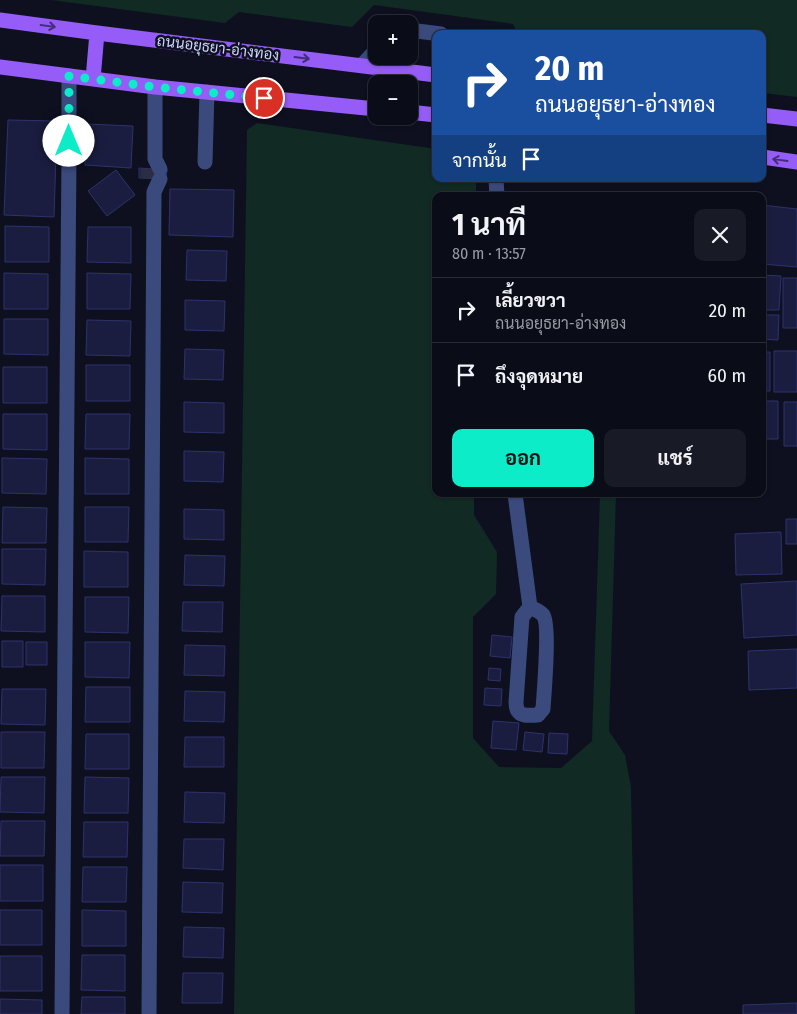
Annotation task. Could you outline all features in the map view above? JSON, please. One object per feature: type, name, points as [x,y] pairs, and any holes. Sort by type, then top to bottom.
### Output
[{"type":"main road","name":"ถนนอยุธยา-อ่างทอง","points":[[0,20],[432,75]]},
{"type":"main road","points":[[93,79],[97,33]]},
{"type":"main road","points":[[0,66],[155,87],[368,108]]},
{"type":"main road","points":[[418,113],[432,115]]},
{"type":"main road","points":[[766,115],[797,119]]},
{"type":"main road","points":[[766,158],[797,162]]},
{"type":"street","points":[[418,31],[432,33]]},
{"type":"street","points":[[362,66],[368,59]]},
{"type":"street","points":[[62,1014],[69,76]]},
{"type":"street","points":[[149,1014],[155,87]]},
{"type":"street","points":[[205,162],[207,92]]},
{"type":"street","points":[[515,497],[530,607],[522,617],[516,702],[518,711],[528,716],[538,715],[543,709],[546,631],[545,618],[530,607]]},
{"type":"green space","points":[[51,0],[797,0],[797,97],[766,93],[766,30],[516,30],[513,24],[374,5],[352,27],[239,12],[225,23]]},
{"type":"green space","points":[[257,123],[432,148],[432,182],[476,182],[476,192],[432,192],[432,497],[474,497],[474,515],[497,552],[496,594],[473,617],[473,738],[499,767],[561,768],[592,741],[600,497],[616,497],[609,731],[625,755],[631,787],[635,1014],[234,1014],[247,130]]},
{"type":"building","points":[[8,120],[57,121],[54,217],[4,215]]},
{"type":"building","points":[[87,124],[133,126],[131,168],[85,165]]},
{"type":"building","points":[[58,141],[80,142],[79,154],[57,153]]},
{"type":"building","points":[[139,168],[167,170],[166,179],[139,178]]},
{"type":"building","points":[[116,170],[135,195],[107,216],[88,191]]},
{"type":"building","points":[[170,189],[234,190],[233,237],[169,235]]},
{"type":"building","points":[[766,205],[797,209],[797,267],[766,264]]},
{"type":"building","points":[[5,226],[49,227],[49,262],[5,262]]},
{"type":"building","points":[[88,227],[131,227],[131,263],[87,262]]},
{"type":"building","points":[[187,250],[227,251],[226,281],[186,280]]},
{"type":"building","points":[[4,273],[48,274],[48,309],[4,309]]},
{"type":"building","points":[[87,273],[131,274],[130,309],[87,309]]},
{"type":"building","points":[[766,275],[781,276],[779,310],[766,310]]},
{"type":"building","points":[[783,278],[797,278],[797,328],[783,328]]},
{"type":"building","points":[[185,300],[225,301],[224,331],[185,330]]},
{"type":"building","points":[[766,315],[779,315],[778,340],[766,339]]},
{"type":"building","points":[[4,319],[48,319],[48,355],[4,354]]},
{"type":"building","points":[[87,320],[131,321],[130,356],[86,355]]},
{"type":"building","points":[[185,349],[224,350],[223,380],[184,379]]},
{"type":"building","points":[[774,351],[797,351],[797,392],[774,392]]},
{"type":"building","points":[[766,352],[770,352],[770,391],[766,391]]},
{"type":"building","points":[[86,365],[130,365],[130,401],[86,401]]},
{"type":"building","points":[[3,367],[47,367],[47,403],[3,403]]},
{"type":"building","points":[[766,401],[778,401],[778,439],[766,439]]},
{"type":"building","points":[[184,402],[224,403],[224,433],[184,432]]},
{"type":"building","points":[[784,402],[797,402],[797,446],[784,446]]},
{"type":"building","points":[[3,414],[47,414],[47,450],[3,449]]},
{"type":"building","points":[[86,414],[130,414],[129,449],[85,449]]},
{"type":"building","points":[[184,451],[224,452],[223,482],[184,481]]},
{"type":"building","points":[[2,458],[47,459],[46,494],[2,493]]},
{"type":"building","points":[[85,458],[129,459],[129,494],[85,494]]},
{"type":"building","points":[[3,507],[47,508],[46,543],[2,543]]},
{"type":"building","points":[[85,507],[129,507],[128,542],[85,542]]},
{"type":"building","points":[[184,509],[224,510],[224,540],[184,539]]},
{"type":"building","points":[[786,519],[797,519],[797,544],[786,544]]},
{"type":"building","points":[[781,532],[782,574],[736,575],[735,534]]},
{"type":"building","points":[[2,549],[46,549],[45,585],[2,584]]},
{"type":"building","points":[[84,551],[128,552],[128,587],[84,587]]},
{"type":"building","points":[[185,555],[225,556],[224,586],[184,585]]},
{"type":"building","points":[[797,581],[797,635],[744,638],[741,584]]},
{"type":"building","points":[[2,596],[45,596],[45,632],[1,631]]},
{"type":"building","points":[[85,597],[129,597],[128,633],[85,632]]},
{"type":"building","points":[[183,602],[223,602],[222,632],[182,631]]},
{"type":"building","points":[[492,635],[512,637],[510,658],[490,656]]},
{"type":"building","points":[[2,641],[23,641],[23,667],[2,667]]},
{"type":"building","points":[[26,642],[47,642],[47,665],[26,665]]},
{"type":"building","points":[[85,642],[130,642],[129,678],[85,677]]},
{"type":"building","points":[[185,645],[225,646],[224,676],[184,675]]},
{"type":"building","points":[[797,649],[797,688],[749,690],[748,651]]},
{"type":"building","points":[[489,668],[501,669],[500,681],[488,680]]},
{"type":"building","points":[[86,687],[130,687],[130,722],[85,722]]},
{"type":"building","points":[[485,688],[502,689],[501,706],[484,705]]},
{"type":"building","points":[[2,689],[46,689],[45,725],[1,724]]},
{"type":"building","points":[[185,691],[225,692],[224,722],[184,721]]},
{"type":"building","points":[[493,721],[519,723],[516,750],[491,748]]},
{"type":"building","points":[[1,732],[45,732],[44,768],[1,768]]},
{"type":"building","points":[[525,732],[544,734],[542,752],[523,750]]},
{"type":"building","points":[[549,733],[568,734],[567,754],[548,753]]},
{"type":"building","points":[[86,734],[129,734],[129,769],[85,769]]},
{"type":"building","points":[[185,737],[224,737],[224,767],[184,767]]},
{"type":"building","points":[[1,777],[45,777],[44,813],[0,812]]},
{"type":"building","points":[[85,777],[129,778],[128,813],[84,813]]},
{"type":"building","points":[[185,792],[225,793],[224,823],[184,822]]},
{"type":"building","points":[[1,821],[45,821],[44,856],[0,856]]},
{"type":"building","points":[[84,822],[128,822],[127,857],[83,857]]},
{"type":"building","points":[[184,839],[224,839],[223,870],[183,868]]},
{"type":"building","points":[[0,865],[43,865],[43,901],[0,901]]},
{"type":"building","points":[[83,867],[127,867],[126,902],[82,902]]},
{"type":"building","points":[[183,882],[223,883],[222,913],[182,912]]},
{"type":"building","points":[[0,910],[42,910],[42,945],[0,945]]},
{"type":"building","points":[[82,910],[126,911],[126,946],[82,946]]},
{"type":"building","points":[[184,927],[224,928],[223,958],[183,957]]},
{"type":"building","points":[[82,955],[125,955],[125,991],[81,990]]},
{"type":"building","points":[[0,956],[42,956],[42,991],[0,991]]},
{"type":"building","points":[[183,973],[223,973],[222,1003],[182,1003]]},
{"type":"building","points":[[82,997],[125,997],[125,1014],[81,1014]]},
{"type":"building","points":[[0,999],[42,1000],[42,1014],[0,1014]]},
{"type":"building","points":[[797,1003],[797,1014],[743,1014],[743,1005]]},
{"type":"tunnel","points":[[148,169],[148,178]]},
{"type":"route","points":[[69,141],[69,76],[264,98]]}]
